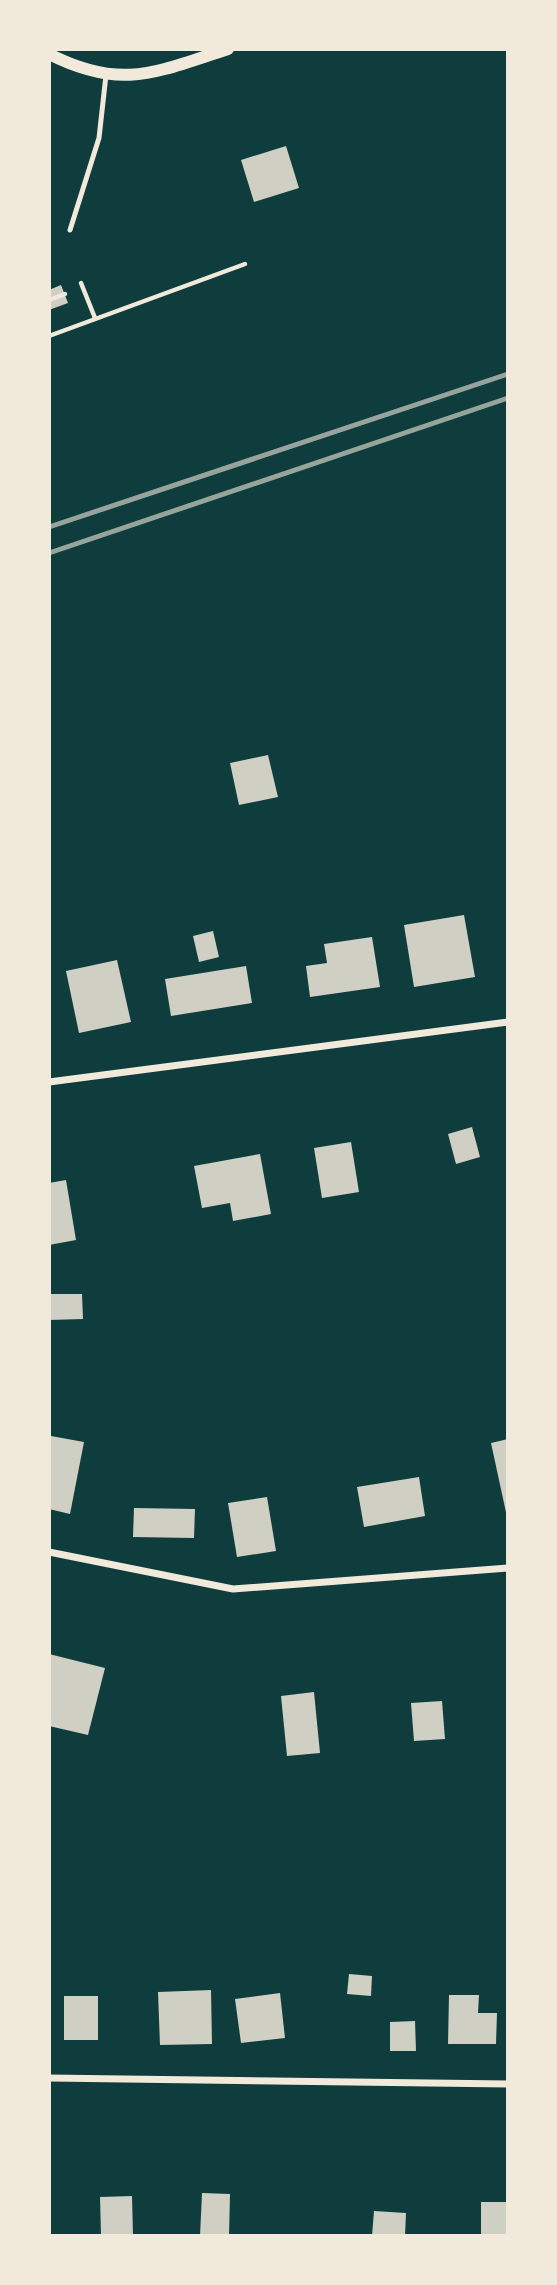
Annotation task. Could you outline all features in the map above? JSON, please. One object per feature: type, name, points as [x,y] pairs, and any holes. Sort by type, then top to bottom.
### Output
[{"type":"street","points":[[49,54],[79,68],[106,75],[129,76],[165,70],[228,49]]},
{"type":"street","points":[[49,1082],[508,1022]]},
{"type":"street","points":[[49,1552],[233,1589],[508,1568]]},
{"type":"street","points":[[49,2078],[508,2084]]},
{"type":"lane","points":[[70,230],[99,138],[106,75]]},
{"type":"path","points":[[49,336],[245,264]]},
{"type":"path","points":[[81,283],[95,318]]},
{"type":"path","points":[[49,300],[65,294]]},
{"type":"building","points":[[286,146],[299,188],[254,202],[241,160]]},
{"type":"building","points":[[61,285],[68,303],[49,310],[49,290]]},
{"type":"building","points":[[268,755],[278,797],[239,805],[230,763]]},
{"type":"building","points":[[464,915],[475,977],[414,987],[404,925]]},
{"type":"building","points":[[213,931],[219,957],[199,962],[193,936]]},
{"type":"building","points":[[372,937],[380,987],[310,997],[306,966],[327,963],[324,944]]},
{"type":"building","points":[[117,960],[131,1022],[79,1033],[66,971]]},
{"type":"building","points":[[246,966],[252,1003],[171,1016],[165,979]]},
{"type":"building","points":[[472,1127],[480,1157],[456,1164],[448,1134]]},
{"type":"building","points":[[351,1142],[359,1192],[322,1198],[314,1148]]},
{"type":"building","points":[[260,1154],[271,1214],[233,1221],[230,1203],[202,1208],[194,1166]]},
{"type":"building","points":[[66,1180],[76,1240],[49,1245],[49,1183]]},
{"type":"building","points":[[49,1294],[82,1294],[83,1319],[49,1320]]},
{"type":"building","points":[[51,1436],[84,1442],[70,1514],[49,1509]]},
{"type":"building","points":[[508,1439],[508,1517],[507,1517],[491,1443]]},
{"type":"building","points":[[419,1477],[425,1516],[364,1527],[357,1487]]},
{"type":"building","points":[[267,1497],[276,1551],[237,1557],[228,1503]]},
{"type":"building","points":[[134,1508],[195,1509],[194,1538],[133,1537]]},
{"type":"building","points":[[49,1654],[105,1668],[88,1735],[49,1726]]},
{"type":"building","points":[[314,1692],[320,1753],[287,1756],[281,1696]]},
{"type":"building","points":[[442,1701],[445,1739],[414,1741],[411,1703]]},
{"type":"building","points":[[349,1974],[372,1976],[371,1996],[347,1994]]},
{"type":"building","points":[[211,1990],[212,2044],[160,2045],[158,1992]]},
{"type":"building","points":[[280,1993],[285,2038],[241,2043],[235,1999]]},
{"type":"building","points":[[449,1995],[479,1995],[478,2013],[497,2013],[496,2044],[448,2044]]},
{"type":"building","points":[[64,1996],[98,1996],[98,2040],[64,2040]]},
{"type":"building","points":[[415,2021],[416,2051],[390,2051],[390,2022]]},
{"type":"building","points":[[202,2193],[230,2194],[229,2236],[200,2236]]},
{"type":"building","points":[[132,2196],[133,2236],[101,2236],[100,2197]]},
{"type":"building","points":[[481,2202],[508,2202],[508,2236],[481,2236]]},
{"type":"building","points":[[374,2211],[406,2213],[405,2236],[372,2236]]},
{"type":"railway","points":[[49,527],[508,374]]},
{"type":"railway","points":[[49,553],[508,398]]}]
